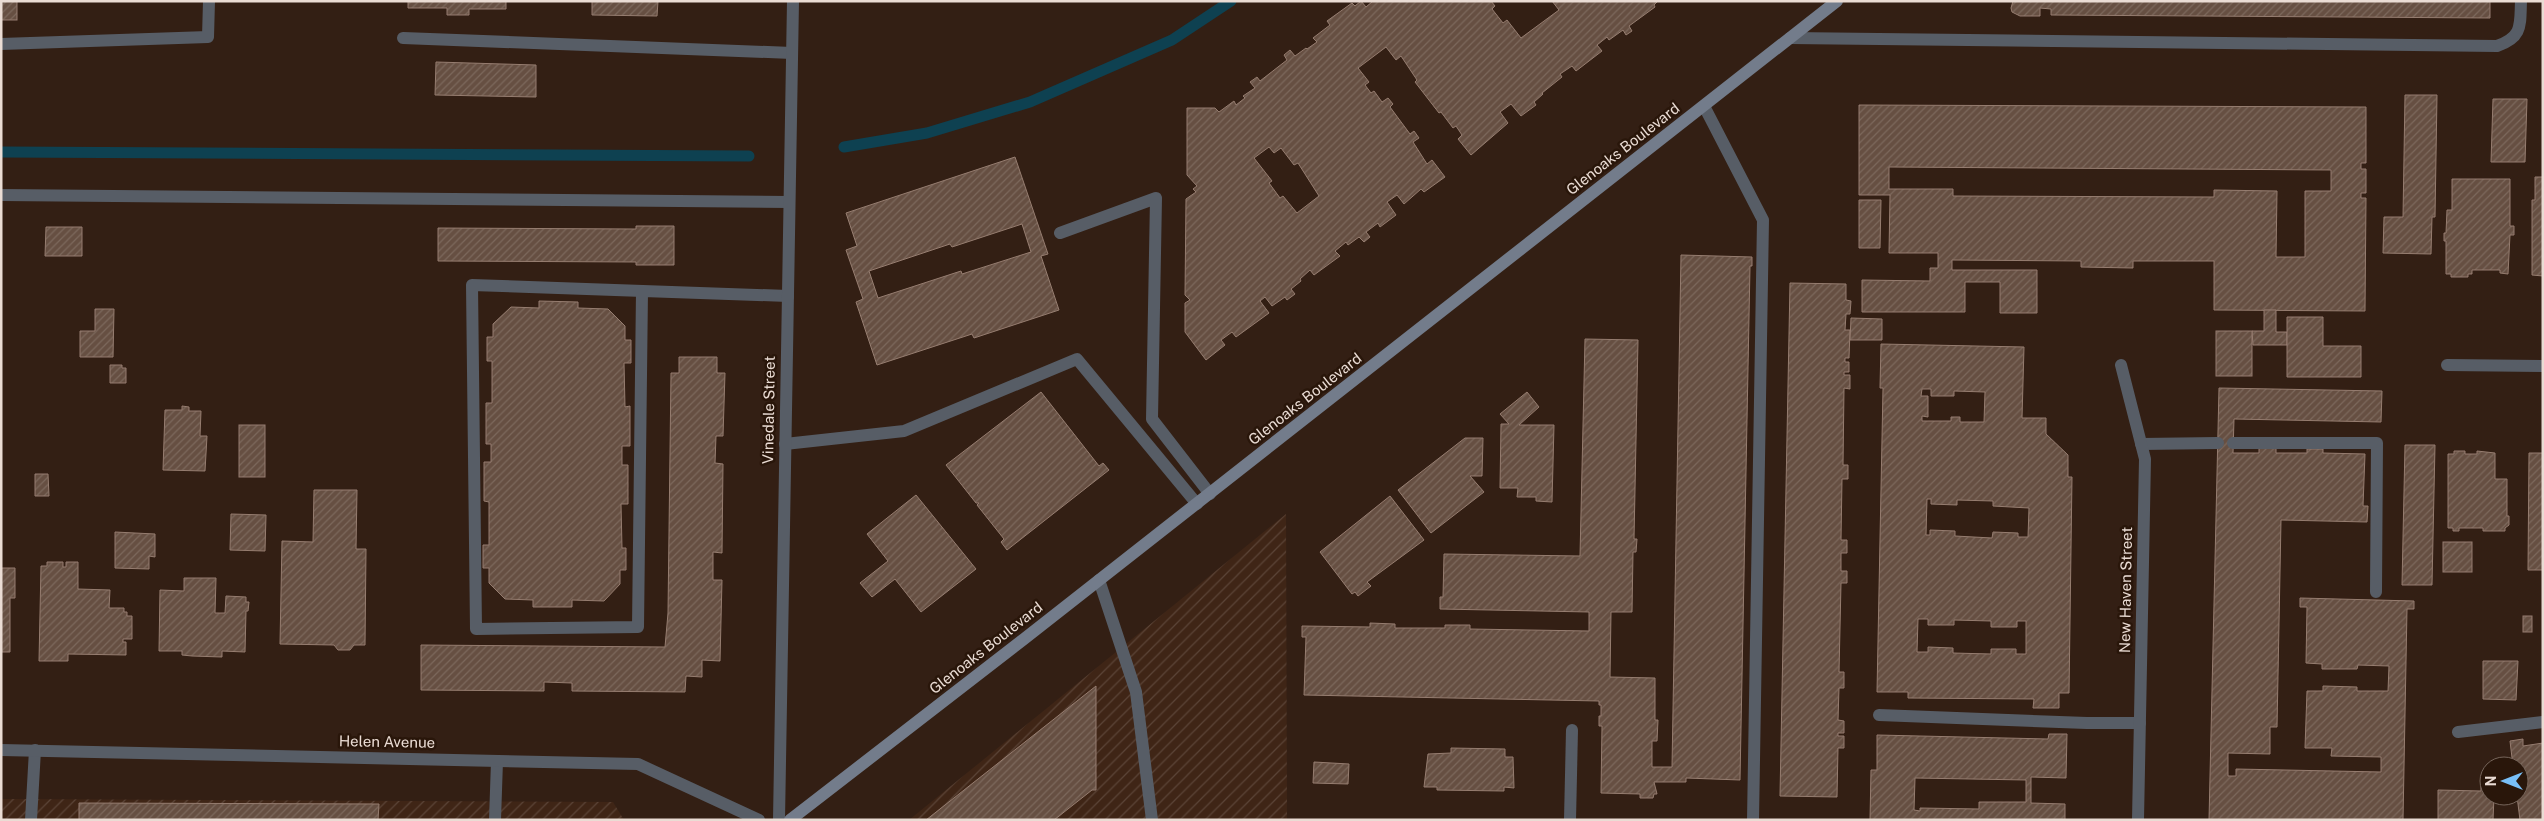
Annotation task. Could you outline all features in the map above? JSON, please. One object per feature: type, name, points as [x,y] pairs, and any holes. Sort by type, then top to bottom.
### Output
[{"type":"main road","name":"Glenoaks Boulevard","points":[[790,820],[1210,494],[1837,1]]},
{"type":"street","points":[[1,44],[208,37],[209,1]]},
{"type":"street","name":"Vinedale Street","points":[[779,820],[793,1]]},
{"type":"street","points":[[1790,38],[2497,46],[2510,41],[2520,28],[2521,1]]},
{"type":"street","points":[[403,38],[792,53]]},
{"type":"street","points":[[1704,106],[1763,220],[1753,820]]},
{"type":"street","points":[[1,195],[789,202]]},
{"type":"street","points":[[1060,232],[1156,198],[1152,418],[1210,494]]},
{"type":"street","points":[[642,291],[638,627],[476,629],[472,285],[788,296]]},
{"type":"street","points":[[785,444],[904,431],[1077,359],[1197,504]]},
{"type":"street","name":"New Haven Street","points":[[2121,365],[2145,459],[2138,820]]},
{"type":"street","points":[[2447,365],[2543,366]]},
{"type":"street","points":[[2141,444],[2218,443]]},
{"type":"street","points":[[2233,443],[2377,443],[2376,592]]},
{"type":"street","points":[[1099,580],[1136,692],[1152,820]]},
{"type":"street","points":[[1879,715],[2087,723],[2140,723]]},
{"type":"street","points":[[2458,732],[2543,722]]},
{"type":"street","points":[[1570,820],[1572,730]]},
{"type":"street","name":"Helen Avenue","points":[[1,750],[638,764],[759,820]]},
{"type":"street","points":[[31,820],[35,750]]},
{"type":"street","points":[[495,820],[497,761]]},
{"type":"shaded area","points":[[1286,514],[1287,820],[909,820]]},
{"type":"shaded area","points":[[1,799],[613,802],[624,820],[1,820]]},
{"type":"building","points":[[1,1],[17,1],[17,20],[1,20]]},
{"type":"building","points":[[408,1],[506,1],[506,9],[469,9],[469,15],[447,15],[447,8],[408,8]]},
{"type":"building","points":[[592,1],[658,1],[657,16],[592,15]]},
{"type":"building","points":[[1361,1],[1366,7],[1373,1],[1491,1],[1495,6],[1492,9],[1503,23],[1507,20],[1521,38],[1559,10],[1552,1],[1658,1],[1654,5],[1655,7],[1629,26],[1632,31],[1626,35],[1623,30],[1609,40],[1607,37],[1597,45],[1602,51],[1576,71],[1572,66],[1560,74],[1562,77],[1534,102],[1536,105],[1521,116],[1511,104],[1500,112],[1508,123],[1471,155],[1458,139],[1462,135],[1456,126],[1453,128],[1441,112],[1439,113],[1415,82],[1417,80],[1401,56],[1396,60],[1386,47],[1358,68],[1369,82],[1365,85],[1371,93],[1374,91],[1382,102],[1388,98],[1393,104],[1390,107],[1410,134],[1414,131],[1419,138],[1413,142],[1427,164],[1432,160],[1445,177],[1424,192],[1421,189],[1404,204],[1397,195],[1387,202],[1396,215],[1380,227],[1378,223],[1366,232],[1370,237],[1364,242],[1359,237],[1348,245],[1346,242],[1335,251],[1340,256],[1314,275],[1310,270],[1291,289],[1295,294],[1287,300],[1285,297],[1272,306],[1265,297],[1260,301],[1269,313],[1236,337],[1232,332],[1221,340],[1225,345],[1206,360],[1185,332],[1185,303],[1190,300],[1185,295],[1186,199],[1196,192],[1193,189],[1197,186],[1187,175],[1187,108],[1215,108],[1219,112],[1234,101],[1236,105],[1245,98],[1243,96],[1255,88],[1250,82],[1257,77],[1260,81],[1287,60],[1284,55],[1290,50],[1295,56],[1317,42],[1313,38],[1330,25],[1327,21],[1352,3],[1355,6]],"holes":[[[1269,147],[1274,153],[1281,148],[1294,165],[1298,163],[1319,196],[1297,213],[1283,196],[1280,198],[1269,183],[1272,181],[1254,158]]]},
{"type":"building","points":[[2013,1],[2490,1],[2490,18],[2051,15],[2051,9],[2040,8],[2040,16],[2020,16],[2012,12]]},
{"type":"building","points":[[436,62],[536,65],[536,97],[435,95]]},
{"type":"building","points":[[2405,95],[2437,95],[2435,217],[2432,217],[2431,254],[2383,253],[2384,217],[2403,217]]},
{"type":"building","points":[[2493,99],[2527,99],[2525,162],[2491,162]]},
{"type":"building","points":[[1859,105],[2366,107],[2366,163],[2361,163],[2361,169],[2366,169],[2366,193],[2361,193],[2361,198],[2366,198],[2365,311],[2214,310],[2214,261],[2133,261],[2133,268],[2081,267],[2081,261],[1952,260],[1952,270],[2037,270],[2037,313],[2000,313],[2000,282],[1965,282],[1965,312],[1862,312],[1862,280],[1930,281],[1930,268],[1938,268],[1938,253],[1889,253],[1890,195],[1859,195]],"holes":[[[1889,167],[2331,170],[2331,191],[2305,191],[2305,257],[2276,257],[2277,191],[2214,190],[2214,197],[1953,196],[1953,189],[1889,189]]]},
{"type":"building","points":[[1015,157],[1048,254],[1041,256],[1059,310],[974,338],[972,334],[877,365],[856,302],[863,299],[846,250],[857,246],[846,213]],"holes":[[[1022,224],[1031,252],[962,274],[961,271],[878,298],[869,271],[950,244],[952,247]]]},
{"type":"building","points":[[2535,177],[2543,177],[2543,276],[2532,275],[2532,200],[2535,200]]},
{"type":"building","points":[[2452,179],[2510,179],[2510,226],[2514,226],[2514,235],[2510,235],[2508,274],[2500,273],[2500,270],[2472,270],[2472,274],[2468,274],[2468,277],[2451,277],[2451,274],[2446,274],[2446,241],[2444,241],[2444,233],[2446,233],[2447,210],[2452,210]]},
{"type":"building","points":[[1859,200],[1881,200],[1880,248],[1859,248]]},
{"type":"building","points":[[636,226],[674,226],[674,265],[636,265],[636,262],[438,261],[438,228],[636,229]]},
{"type":"building","points":[[46,227],[82,227],[82,256],[45,256]]},
{"type":"building","points":[[1681,255],[1752,257],[1752,266],[1750,266],[1740,780],[1686,778],[1686,782],[1654,782],[1657,794],[1654,794],[1653,798],[1640,798],[1640,794],[1601,793],[1602,726],[1599,726],[1601,705],[1599,705],[1599,701],[1304,695],[1306,637],[1302,637],[1302,626],[1370,627],[1370,623],[1395,624],[1395,628],[1445,628],[1445,625],[1470,625],[1470,629],[1589,631],[1589,612],[1440,609],[1440,597],[1443,597],[1444,554],[1580,556],[1585,339],[1638,340],[1634,539],[1637,539],[1636,552],[1633,552],[1632,612],[1611,612],[1610,677],[1655,678],[1655,720],[1658,720],[1657,741],[1652,741],[1652,767],[1672,767]]},
{"type":"building","points":[[1790,283],[1846,284],[1846,300],[1851,301],[1850,314],[1846,314],[1845,330],[1850,330],[1849,358],[1845,358],[1845,362],[1849,362],[1849,372],[1844,372],[1844,375],[1850,375],[1850,389],[1844,388],[1843,465],[1848,465],[1848,479],[1842,479],[1841,540],[1847,540],[1847,553],[1841,553],[1841,571],[1847,571],[1847,583],[1841,583],[1839,672],[1844,672],[1844,688],[1839,688],[1838,720],[1844,721],[1844,733],[1838,733],[1838,736],[1844,736],[1844,748],[1838,748],[1837,797],[1780,796]]},
{"type":"building","points":[[539,301],[578,302],[578,308],[608,309],[625,326],[625,340],[631,340],[631,363],[624,363],[625,407],[630,406],[630,446],[622,446],[622,465],[628,465],[628,504],[621,504],[622,548],[626,548],[626,570],[620,570],[620,584],[604,601],[572,600],[572,607],[533,607],[533,600],[505,599],[489,583],[489,568],[483,568],[483,545],[489,545],[489,502],[484,501],[484,462],[491,462],[491,444],[486,444],[486,403],[492,403],[492,361],[487,361],[487,337],[493,337],[493,324],[511,307],[539,308]]},
{"type":"building","points":[[95,309],[114,309],[113,357],[80,357],[80,331],[95,331]]},
{"type":"building","points":[[2264,310],[2276,310],[2276,332],[2287,332],[2287,345],[2253,345],[2252,331],[2264,331]]},
{"type":"building","points":[[2287,317],[2323,317],[2323,346],[2361,346],[2361,377],[2287,377]]},
{"type":"building","points":[[1851,318],[1882,319],[1882,340],[1850,340]]},
{"type":"building","points":[[2216,331],[2252,331],[2252,376],[2216,376]]},
{"type":"building","points":[[1881,344],[2024,347],[2022,418],[2046,418],[2046,434],[2068,455],[2068,477],[2072,477],[2069,693],[2059,693],[2059,708],[2033,708],[2034,699],[1908,698],[1908,692],[1877,692],[1883,388],[1880,388]],"holes":[[[1922,389],[1931,389],[1931,396],[1954,396],[1954,391],[1985,392],[1984,422],[1960,422],[1960,417],[1951,417],[1951,421],[1922,421],[1922,416],[1928,417],[1928,396],[1921,396]],[[1927,499],[1931,499],[1931,504],[1957,505],[1957,500],[1993,501],[1993,506],[2029,508],[2028,537],[2018,537],[2018,533],[1993,532],[1992,538],[1955,536],[1955,531],[1930,530],[1930,535],[1926,535]],[[1918,619],[1928,619],[1928,625],[1954,625],[1954,620],[1991,621],[1991,627],[2017,627],[2017,621],[2026,621],[2026,654],[2016,654],[2016,649],[1991,649],[1991,654],[1953,653],[1953,648],[1928,647],[1928,652],[1917,652]]]},
{"type":"building","points":[[679,357],[717,357],[717,373],[725,373],[723,436],[716,436],[715,463],[723,464],[722,553],[713,552],[713,580],[722,580],[720,661],[702,660],[702,677],[686,676],[685,692],[572,691],[572,683],[544,682],[544,691],[421,690],[421,645],[665,647],[668,613],[671,373],[679,373]]},
{"type":"building","points":[[110,365],[122,365],[122,368],[126,368],[126,383],[110,383]]},
{"type":"building","points":[[2219,388],[2382,391],[2381,422],[2234,419],[2233,453],[2259,453],[2259,448],[2276,448],[2276,453],[2307,453],[2307,449],[2323,449],[2323,453],[2365,454],[2363,506],[2368,506],[2367,522],[2281,520],[2277,727],[2270,727],[2270,754],[2228,753],[2228,776],[2236,776],[2236,769],[2381,772],[2381,757],[2331,756],[2332,748],[2305,748],[2307,691],[2323,691],[2323,686],[2357,687],[2357,691],[2388,691],[2389,666],[2358,665],[2357,669],[2322,669],[2322,664],[2306,663],[2307,607],[2300,607],[2300,598],[2414,601],[2414,609],[2407,609],[2403,820],[2209,820]]},
{"type":"building","points":[[1041,392],[1099,466],[1103,463],[1109,470],[1007,550],[1001,542],[1004,539],[977,505],[979,503],[976,503],[946,465]]},
{"type":"building","points":[[1527,392],[1539,407],[1519,425],[1554,425],[1552,502],[1536,501],[1536,497],[1517,497],[1518,488],[1500,488],[1501,424],[1509,424],[1500,414]]},
{"type":"building","points":[[182,406],[189,407],[189,411],[201,411],[200,436],[207,436],[205,471],[163,470],[165,410],[182,410]]},
{"type":"building","points":[[239,425],[265,425],[265,477],[239,477]]},
{"type":"building","points":[[1465,438],[1483,438],[1482,476],[1470,476],[1484,492],[1431,533],[1398,490]]},
{"type":"building","points":[[2405,445],[2435,445],[2432,585],[2402,585]]},
{"type":"building","points":[[2454,451],[2465,451],[2465,454],[2477,454],[2477,451],[2495,453],[2495,479],[2507,479],[2507,516],[2509,516],[2509,525],[2505,528],[2505,531],[2483,531],[2483,528],[2459,528],[2459,531],[2453,531],[2453,528],[2448,528],[2448,454],[2454,454]]},
{"type":"building","points":[[2529,453],[2543,453],[2543,570],[2528,570]]},
{"type":"building","points":[[35,474],[48,474],[49,496],[35,496]]},
{"type":"building","points":[[314,490],[357,490],[356,549],[366,549],[365,645],[354,645],[350,650],[338,650],[334,645],[280,644],[282,541],[313,542]]},
{"type":"building","points":[[916,495],[976,569],[921,612],[895,579],[872,597],[860,583],[888,561],[867,534]]},
{"type":"building","points":[[1390,496],[1424,540],[1367,582],[1371,586],[1358,596],[1355,592],[1352,594],[1320,552]]},
{"type":"building","points":[[231,514],[266,515],[265,551],[230,550]]},
{"type":"building","points":[[115,532],[155,534],[155,557],[149,556],[149,569],[115,568]]},
{"type":"building","points":[[2443,542],[2472,542],[2472,572],[2443,572]]},
{"type":"building","points":[[47,562],[63,562],[63,567],[66,567],[66,562],[78,562],[78,589],[110,590],[109,608],[124,608],[127,616],[132,616],[132,639],[123,639],[123,642],[126,642],[126,655],[68,654],[68,661],[39,661],[41,566],[47,566]]},
{"type":"building","points":[[1,568],[15,568],[15,598],[10,598],[10,652],[1,652]]},
{"type":"building","points":[[184,578],[216,578],[215,613],[225,613],[226,596],[246,597],[246,602],[249,602],[248,611],[246,611],[245,652],[222,651],[222,657],[182,655],[182,651],[159,651],[160,590],[184,591]]},
{"type":"building","points":[[2523,616],[2532,616],[2532,632],[2523,632]]},
{"type":"building","points":[[2483,661],[2518,661],[2516,700],[2483,699]]},
{"type":"building","points":[[1096,686],[1096,790],[1092,790],[1054,820],[926,820]]},
{"type":"building","points":[[2049,734],[2067,734],[2066,778],[2031,777],[2031,803],[2065,804],[2065,820],[1870,820],[1871,770],[1877,770],[1877,735],[2048,739]],"holes":[[[1915,778],[2026,780],[2026,802],[1979,802],[1979,809],[1920,808],[1920,811],[1914,810]]]},
{"type":"building","points":[[2523,739],[2523,746],[2543,743],[2543,820],[2520,820],[2518,806],[2529,806],[2529,756],[2512,756],[2510,741]]},
{"type":"building","points":[[1451,748],[1505,749],[1505,757],[1513,757],[1514,788],[1504,787],[1504,791],[1437,790],[1437,787],[1424,787],[1428,754],[1451,753]]},
{"type":"building","points":[[1314,762],[1349,764],[1348,784],[1313,783]]},
{"type":"building","points":[[2438,790],[2479,791],[2479,806],[2494,806],[2493,820],[2438,820]]},
{"type":"building","points":[[79,803],[379,804],[378,820],[79,820]]},
{"type":"waterway","points":[[844,147],[927,133],[1030,102],[1172,40],[1231,1]]},
{"type":"waterway","points":[[1,152],[749,156]]}]
